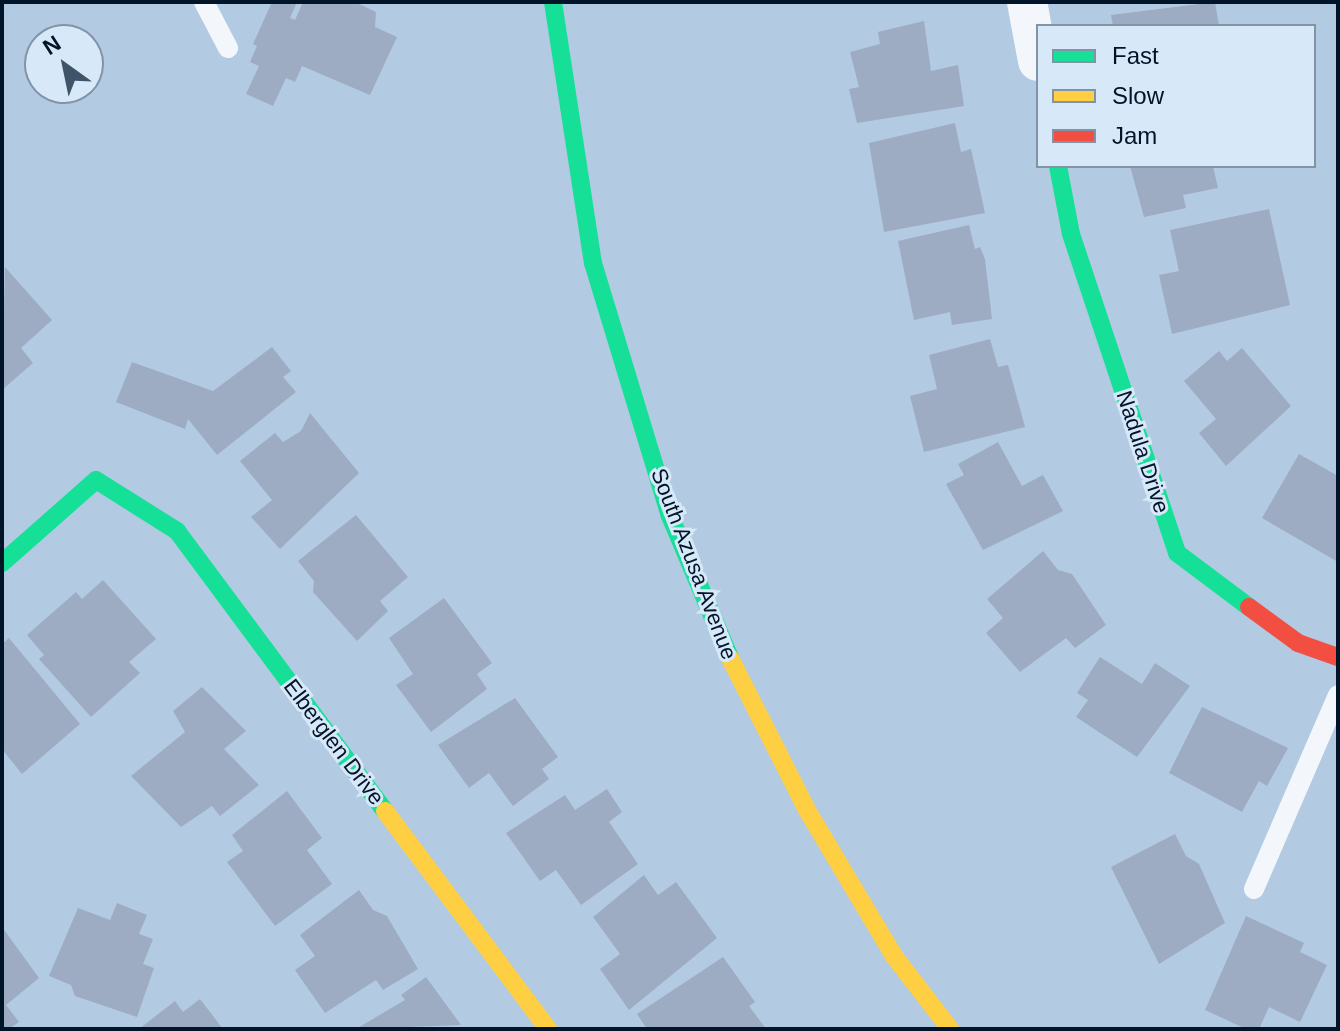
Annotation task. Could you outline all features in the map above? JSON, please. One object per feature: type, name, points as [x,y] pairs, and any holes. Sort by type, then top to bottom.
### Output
[{"type":"street","name":"South Azusa Avenue","points":[[553,2],[593,263],[670,516],[729,657],[807,810],[894,956],[950,1029]]},
{"type":"street","points":[[1027,2],[1036,50]]},
{"type":"street","name":"Nadula Drive","points":[[1058,168],[1071,234],[1177,553],[1298,643],[1338,657]]},
{"type":"street","name":"Elberglen Drive","points":[[2,563],[96,480],[177,531],[548,1029]]},
{"type":"lane","points":[[204,2],[228,48]]},
{"type":"lane","points":[[1254,889],[1338,695]]},
{"type":"building","points":[[272,2],[297,2],[290,18],[295,20],[303,2],[355,2],[376,12],[375,27],[397,37],[370,95],[302,66],[295,82],[286,78],[273,106],[246,94],[259,66],[250,62],[257,46],[253,44]]},
{"type":"building","points":[[1215,2],[1219,24],[1113,24],[1111,15]]},
{"type":"building","points":[[924,21],[931,71],[958,65],[964,106],[857,123],[849,89],[859,87],[850,52],[880,44],[878,32]]},
{"type":"building","points":[[955,123],[961,152],[971,149],[985,213],[884,232],[869,143]]},
{"type":"building","points":[[1131,168],[1213,168],[1218,188],[1183,195],[1186,208],[1144,217]]},
{"type":"building","points":[[1269,209],[1290,305],[1172,334],[1159,275],[1179,271],[1170,230]]},
{"type":"building","points":[[969,225],[975,249],[980,247],[985,259],[992,319],[952,325],[950,312],[914,320],[898,241]]},
{"type":"building","points":[[5,267],[52,320],[21,348],[33,363],[2,390]]},
{"type":"building","points":[[990,339],[998,367],[1008,365],[1025,427],[924,452],[910,396],[937,389],[929,355]]},
{"type":"building","points":[[272,347],[291,371],[283,377],[296,392],[217,455],[188,419],[185,429],[116,402],[132,362],[213,391]]},
{"type":"building","points":[[1242,348],[1291,406],[1226,466],[1199,433],[1216,419],[1184,381],[1219,351],[1227,361]]},
{"type":"building","points":[[310,413],[359,473],[280,549],[251,517],[272,500],[240,461],[275,433],[283,442],[301,431]]},
{"type":"building","points":[[998,442],[1022,486],[1043,475],[1063,511],[983,550],[946,484],[964,475],[958,464]]},
{"type":"building","points":[[1299,454],[1338,476],[1338,562],[1262,518]]},
{"type":"building","points":[[356,515],[408,577],[380,601],[388,611],[357,641],[313,592],[314,581],[298,561]]},
{"type":"building","points":[[1043,551],[1058,570],[1072,574],[1106,625],[1075,648],[1066,638],[1020,672],[986,633],[1003,618],[987,599]]},
{"type":"building","points":[[103,580],[156,639],[129,662],[140,673],[91,717],[39,659],[44,655],[27,635],[76,592],[82,599]]},
{"type":"building","points":[[444,598],[492,663],[477,674],[487,689],[431,732],[396,685],[413,674],[389,638]]},
{"type":"building","points":[[9,638],[80,724],[22,774],[2,749],[2,644]]},
{"type":"building","points":[[1100,657],[1142,684],[1155,663],[1190,686],[1137,757],[1076,717],[1088,700],[1077,693]]},
{"type":"building","points":[[202,687],[246,731],[224,749],[259,785],[220,816],[212,806],[181,827],[131,776],[185,732],[173,711]]},
{"type":"building","points":[[515,698],[558,757],[542,769],[549,779],[513,806],[489,773],[469,788],[438,745]]},
{"type":"building","points":[[1202,707],[1288,748],[1267,786],[1259,781],[1242,812],[1169,773]]},
{"type":"building","points":[[607,789],[622,812],[609,822],[638,864],[581,905],[556,870],[540,881],[506,833],[565,795],[575,810]]},
{"type":"building","points":[[287,791],[322,838],[307,850],[332,884],[275,926],[227,862],[243,851],[232,835]]},
{"type":"building","points":[[1175,834],[1186,856],[1199,864],[1225,923],[1159,964],[1111,867]]},
{"type":"building","points":[[644,875],[658,895],[676,882],[717,938],[629,1010],[600,969],[620,954],[593,917]]},
{"type":"building","points":[[359,890],[373,910],[387,916],[418,969],[383,990],[376,980],[325,1013],[295,970],[315,956],[300,935]]},
{"type":"building","points":[[117,903],[147,915],[139,934],[153,939],[143,964],[154,968],[137,1017],[75,996],[71,985],[49,976],[78,908],[110,920]]},
{"type":"building","points":[[1246,916],[1304,943],[1300,952],[1327,965],[1300,1022],[1269,1007],[1259,1029],[1246,1029],[1205,1010]]},
{"type":"building","points":[[2,927],[39,978],[6,1005],[19,1022],[9,1029],[2,1029]]},
{"type":"building","points":[[723,957],[755,1002],[749,1006],[766,1029],[647,1029],[637,1014]]},
{"type":"building","points":[[426,977],[461,1025],[356,1029],[405,1000],[401,995]]},
{"type":"building","points":[[200,999],[223,1029],[139,1029],[175,1001],[183,1012]]},
{"type":"traffic: fast","points":[[553,2],[593,263],[670,516],[730,658]]},
{"type":"traffic: fast","points":[[1058,168],[1071,234],[1177,553],[1249,607]]},
{"type":"traffic: fast","points":[[2,563],[96,480],[177,531],[385,811]]},
{"type":"traffic: slow","points":[[730,658],[807,810],[894,956],[950,1029]]},
{"type":"traffic: slow","points":[[385,811],[548,1029]]},
{"type":"traffic: jam","points":[[1249,607],[1298,643],[1338,657]]}]
